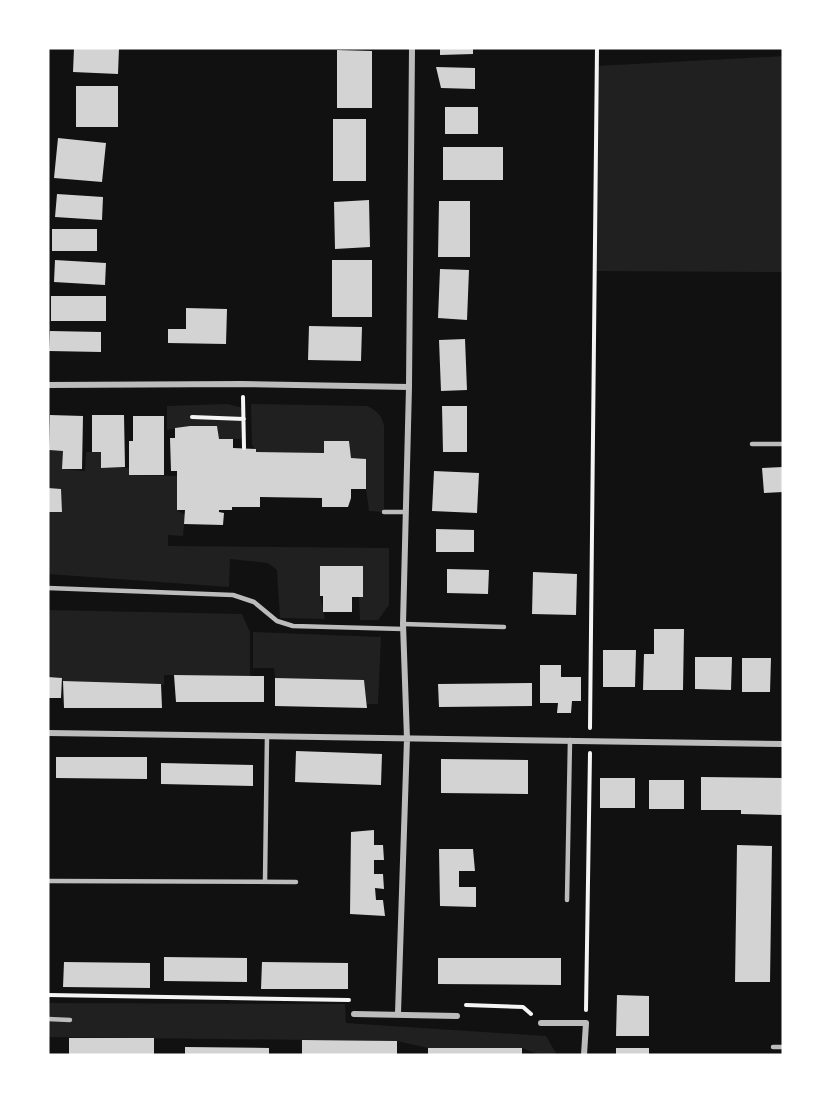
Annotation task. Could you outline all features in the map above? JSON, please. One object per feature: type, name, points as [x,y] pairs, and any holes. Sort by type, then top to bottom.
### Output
[{"type":"street","points":[[398,1013],[407,739],[403,626],[409,387],[412,48]]},
{"type":"street","points":[[48,385],[242,384],[409,387]]},
{"type":"street","points":[[48,733],[783,744]]},
{"type":"street","points":[[354,1014],[398,1013],[457,1016]]},
{"type":"street","points":[[541,1023],[586,1023],[584,1055]]},
{"type":"lane","points":[[752,444],[783,444]]},
{"type":"lane","points":[[384,512],[405,512]]},
{"type":"lane","points":[[48,588],[233,595],[254,602],[277,621],[293,626],[504,627]]},
{"type":"lane","points":[[265,882],[267,736]]},
{"type":"lane","points":[[567,900],[570,740]]},
{"type":"lane","points":[[48,880],[296,882]]},
{"type":"lane","points":[[48,1019],[70,1020]]},
{"type":"lane","points":[[773,1047],[783,1047]]},
{"type":"path","points":[[586,1023],[597,48]]},
{"type":"path","points":[[242,384],[244,448]]},
{"type":"path","points":[[192,417],[243,419]]},
{"type":"path","points":[[48,995],[355,1000],[354,1014]]},
{"type":"path","points":[[457,1016],[462,1005],[523,1006],[541,1023]]},
{"type":"shaded area","points":[[783,56],[783,272],[595,271],[597,66]]},
{"type":"shaded area","points":[[227,404],[243,408],[241,439],[219,439],[217,426],[190,426],[167,430],[167,406]]},
{"type":"shaded area","points":[[251,404],[367,406],[376,412],[384,426],[384,512],[369,511],[366,459],[351,458],[349,441],[324,441],[324,453],[256,452],[252,444]]},
{"type":"shaded area","points":[[48,450],[63,451],[63,469],[85,471],[86,452],[101,452],[101,468],[129,468],[130,475],[177,476],[177,510],[185,515],[183,536],[168,535],[168,546],[389,548],[389,605],[378,620],[360,620],[359,597],[363,597],[363,566],[320,566],[320,596],[325,619],[280,618],[277,570],[268,563],[230,559],[229,587],[48,574]]},
{"type":"shaded area","points":[[48,610],[242,614],[250,632],[250,676],[164,675],[164,685],[63,681],[62,678],[48,677]]},
{"type":"shaded area","points":[[253,632],[381,637],[378,704],[367,704],[364,680],[275,678],[274,668],[253,668]]},
{"type":"shaded area","points":[[48,1003],[345,1004],[346,1023],[546,1036],[557,1055],[540,1055],[522,1048],[428,1048],[397,1041],[48,1037]]},
{"type":"building","points":[[74,48],[119,48],[118,74],[73,72]]},
{"type":"building","points":[[440,48],[473,48],[473,54],[440,55]]},
{"type":"building","points":[[337,50],[372,51],[372,108],[337,108]]},
{"type":"building","points":[[436,67],[475,68],[475,89],[441,88]]},
{"type":"building","points":[[76,86],[118,86],[118,127],[76,127]]},
{"type":"building","points":[[445,107],[478,107],[478,134],[445,134]]},
{"type":"building","points":[[333,119],[366,119],[366,181],[333,181]]},
{"type":"building","points":[[58,138],[106,143],[102,182],[54,178]]},
{"type":"building","points":[[443,147],[503,147],[503,180],[443,180]]},
{"type":"building","points":[[57,194],[103,197],[102,220],[55,217]]},
{"type":"building","points":[[369,200],[370,247],[335,249],[334,202]]},
{"type":"building","points":[[439,201],[470,201],[470,257],[438,257]]},
{"type":"building","points":[[52,229],[97,229],[97,251],[52,251]]},
{"type":"building","points":[[55,260],[106,263],[105,285],[54,282]]},
{"type":"building","points":[[332,260],[372,260],[372,317],[332,317]]},
{"type":"building","points":[[440,269],[469,270],[467,320],[438,318]]},
{"type":"building","points":[[51,296],[106,296],[106,321],[51,321]]},
{"type":"building","points":[[186,308],[227,309],[226,344],[168,343],[168,329],[186,329]]},
{"type":"building","points":[[309,326],[362,327],[361,361],[308,360]]},
{"type":"building","points":[[50,331],[101,332],[101,352],[49,351]]},
{"type":"building","points":[[465,339],[467,390],[441,391],[439,340]]},
{"type":"building","points":[[442,406],[467,406],[467,452],[443,452]]},
{"type":"building","points":[[50,415],[83,416],[82,469],[62,469],[63,451],[49,450]]},
{"type":"building","points":[[92,415],[124,415],[125,467],[101,468],[101,452],[92,452]]},
{"type":"building","points":[[133,416],[164,416],[164,475],[129,475],[129,441],[133,441]]},
{"type":"building","points":[[217,426],[219,439],[233,439],[233,448],[256,449],[256,452],[324,453],[324,441],[349,441],[351,458],[366,459],[366,489],[351,489],[348,507],[322,507],[322,498],[260,497],[260,507],[232,507],[232,510],[219,510],[224,513],[223,525],[184,524],[185,510],[177,510],[177,471],[171,471],[170,438],[175,438],[175,428]]},
{"type":"building","points":[[783,467],[783,492],[764,493],[762,468]]},
{"type":"building","points":[[434,471],[479,473],[477,513],[432,511]]},
{"type":"building","points":[[48,488],[61,489],[62,512],[48,512]]},
{"type":"building","points":[[436,529],[474,530],[474,552],[436,552]]},
{"type":"building","points":[[320,566],[363,566],[363,597],[352,597],[352,612],[323,612],[323,596],[320,596]]},
{"type":"building","points":[[447,569],[489,570],[488,594],[447,593]]},
{"type":"building","points":[[533,572],[577,574],[576,615],[532,614]]},
{"type":"building","points":[[654,629],[684,629],[683,690],[643,690],[644,654],[654,654]]},
{"type":"building","points":[[603,650],[636,650],[635,687],[603,687]]},
{"type":"building","points":[[695,657],[732,657],[731,690],[695,689]]},
{"type":"building","points":[[742,658],[771,658],[770,692],[742,692]]},
{"type":"building","points":[[540,665],[561,665],[561,677],[581,677],[581,701],[572,701],[571,713],[557,713],[558,703],[540,703]]},
{"type":"building","points":[[174,675],[264,676],[264,702],[176,702]]},
{"type":"building","points":[[48,677],[62,678],[61,698],[48,698]]},
{"type":"building","points":[[275,678],[364,680],[367,708],[275,706]]},
{"type":"building","points":[[63,681],[161,684],[162,708],[64,708]]},
{"type":"building","points":[[532,683],[532,706],[439,707],[438,684]]},
{"type":"building","points":[[296,751],[382,754],[381,785],[295,782]]},
{"type":"building","points":[[56,757],[147,757],[147,779],[56,778]]},
{"type":"building","points":[[441,759],[528,760],[528,794],[441,793]]},
{"type":"building","points":[[161,763],[253,765],[253,786],[161,784]]},
{"type":"building","points":[[701,777],[783,778],[783,815],[741,814],[741,810],[701,810]]},
{"type":"building","points":[[600,778],[635,778],[635,808],[600,808]]},
{"type":"building","points":[[649,780],[684,780],[684,809],[649,809]]},
{"type":"building","points":[[374,830],[374,845],[383,845],[384,860],[374,860],[374,874],[383,874],[384,889],[375,888],[376,900],[383,900],[385,916],[350,914],[351,832]]},
{"type":"building","points":[[737,845],[772,846],[770,982],[735,982]]},
{"type":"building","points":[[439,849],[473,849],[475,871],[459,871],[459,887],[476,887],[476,907],[440,906]]},
{"type":"building","points":[[164,957],[247,958],[247,982],[164,981]]},
{"type":"building","points":[[438,958],[561,958],[561,985],[438,984]]},
{"type":"building","points":[[64,962],[150,963],[150,988],[63,987]]},
{"type":"building","points":[[262,962],[348,963],[348,989],[261,989]]},
{"type":"building","points":[[617,995],[649,996],[649,1036],[616,1036]]},
{"type":"building","points":[[69,1038],[154,1038],[154,1055],[69,1055]]},
{"type":"building","points":[[302,1040],[397,1041],[397,1055],[302,1055]]},
{"type":"building","points":[[185,1047],[269,1048],[269,1055],[185,1055]]},
{"type":"building","points":[[428,1048],[522,1048],[522,1055],[428,1055]]},
{"type":"building","points":[[616,1048],[649,1048],[649,1055],[616,1055]]}]
